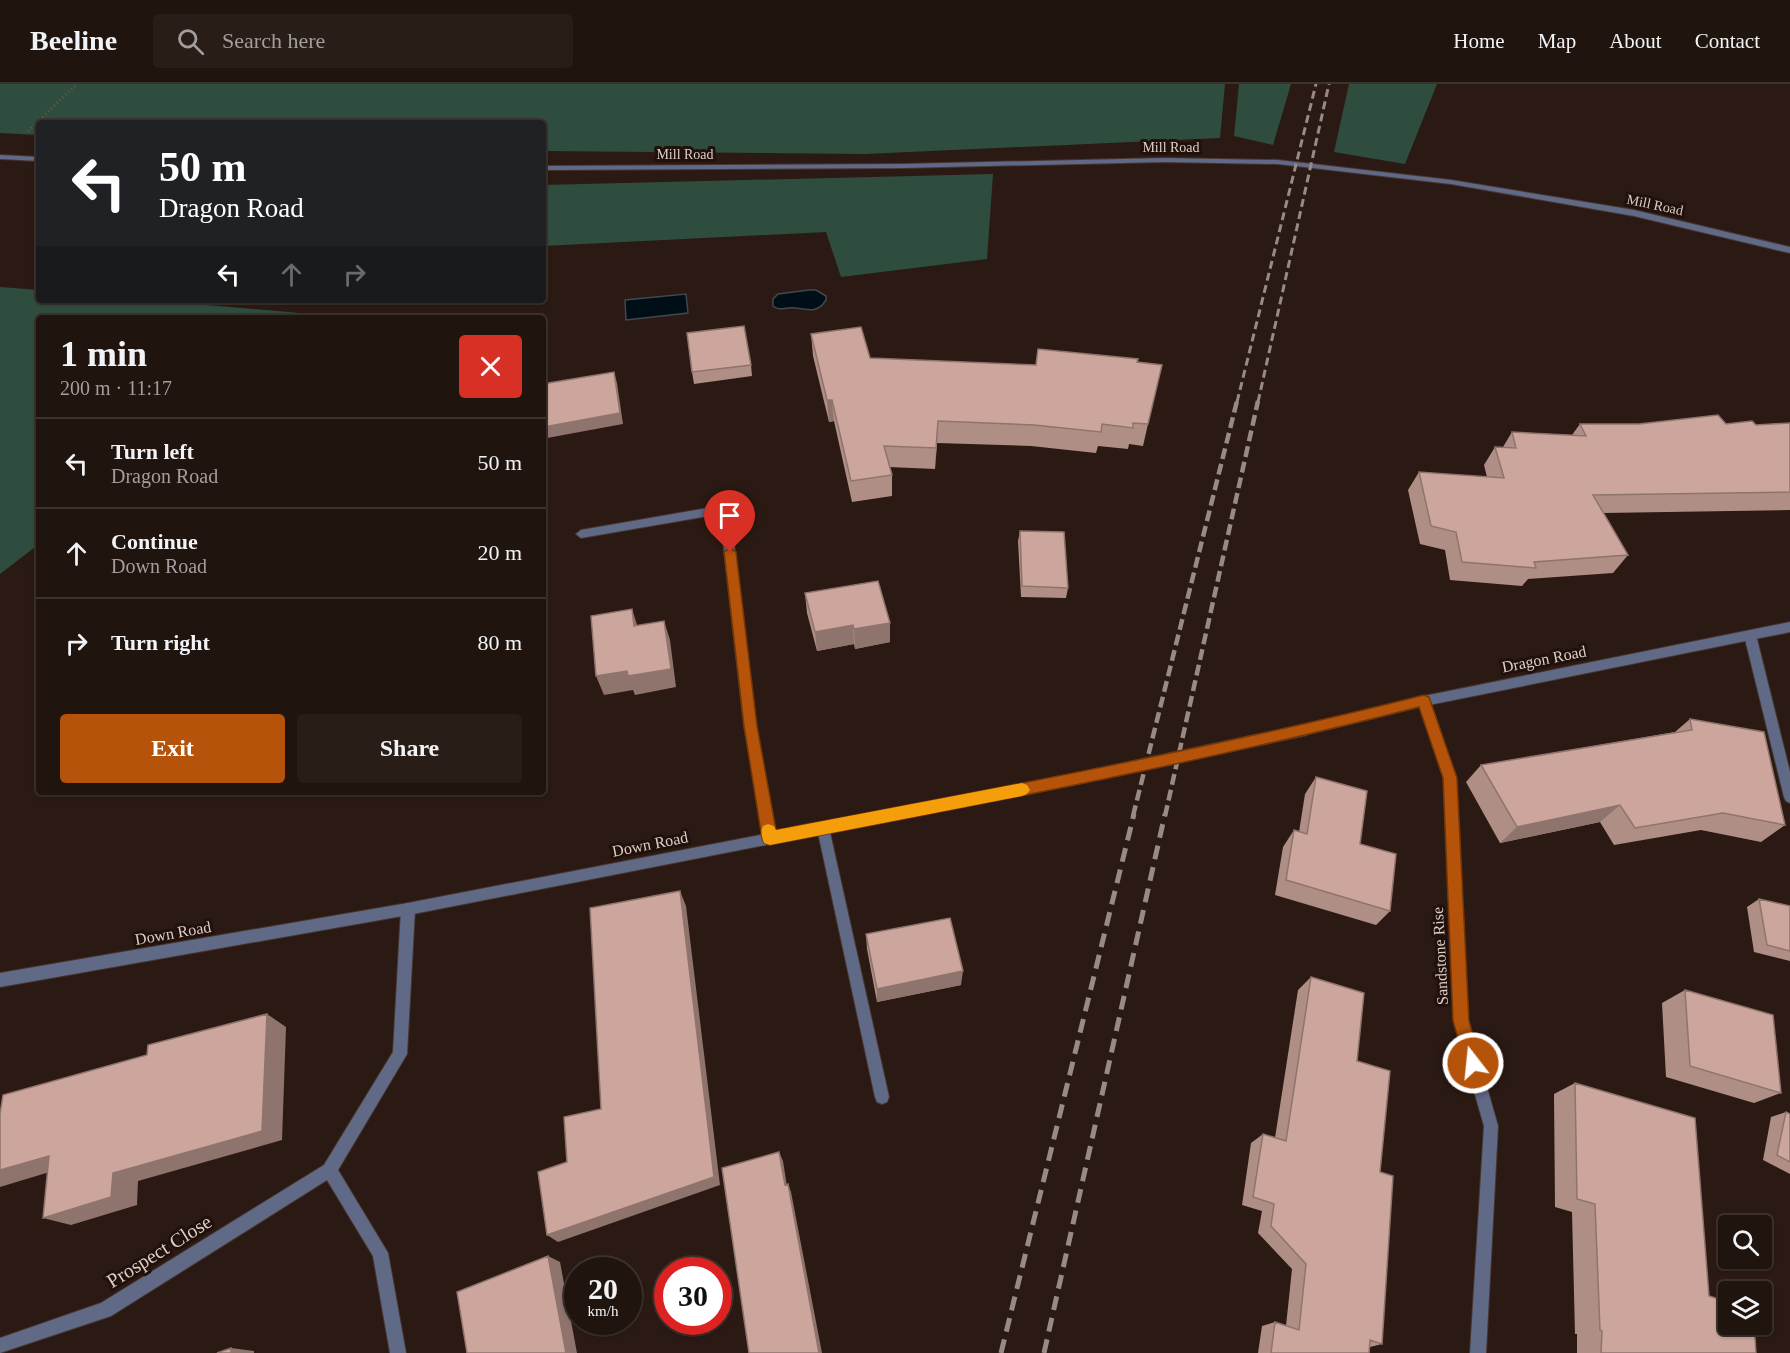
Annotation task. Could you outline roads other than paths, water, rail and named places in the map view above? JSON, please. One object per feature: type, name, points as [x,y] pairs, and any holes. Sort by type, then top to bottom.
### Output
[{"type":"street","points":[[1,157],[36,159]]},
{"type":"street","name":"Mill Road","points":[[546,168],[914,166],[1164,160],[1278,162],[1451,182],[1634,213],[1790,250]]},
{"type":"street","points":[[581,534],[725,509],[750,726],[770,838]]},
{"type":"street","name":"Dragon Road","points":[[1305,730],[1424,700],[1790,627]]},
{"type":"street","points":[[1750,635],[1790,797]]},
{"type":"street","name":"Sandstone Rise","points":[[1424,700],[1450,778],[1461,1021],[1491,1126],[1478,1353]]},
{"type":"street","name":"Down Road","points":[[0,980],[408,909],[1051,783],[1305,730]]},
{"type":"street","points":[[822,828],[882,1097]]},
{"type":"street","name":"Prospect Close","points":[[0,1346],[105,1310],[329,1170],[400,1054],[408,909]]},
{"type":"street","points":[[329,1170],[380,1253],[398,1353]]},
{"type":"railway","points":[[1237,402],[1316,84]]},
{"type":"railway","points":[[1258,402],[1329,84]]},
{"type":"railway","points":[[1133,816],[1237,401]]},
{"type":"railway","points":[[1165,816],[1258,401]]},
{"type":"railway","points":[[1001,1353],[1134,814]]},
{"type":"railway","points":[[1044,1353],[1165,814]]}]
